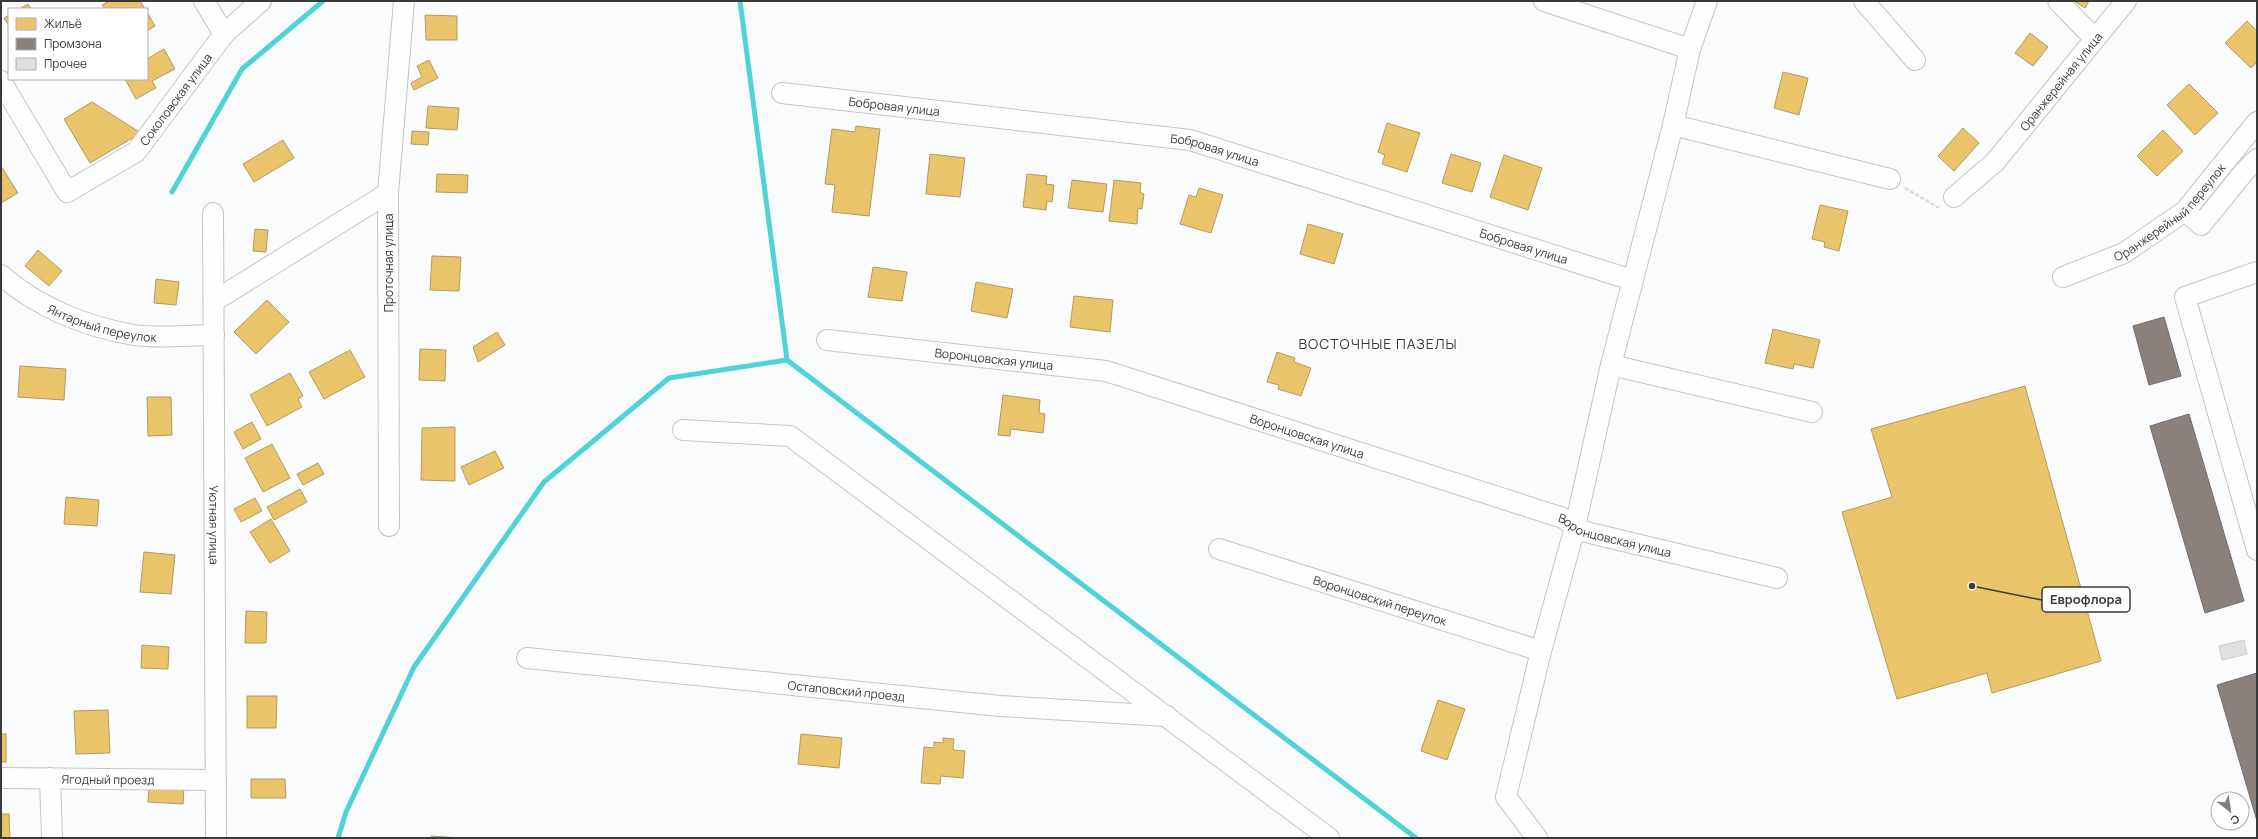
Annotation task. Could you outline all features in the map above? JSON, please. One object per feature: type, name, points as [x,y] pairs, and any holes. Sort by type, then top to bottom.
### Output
[{"type":"street","points":[[204,1],[224,34]]},
{"type":"street","name":"Соколовская улица","points":[[1,81],[67,192],[136,152],[224,34],[261,1]]},
{"type":"street","name":"Проточная улица","points":[[389,526],[388,193],[404,1]]},
{"type":"street","points":[[1544,1],[1690,49]]},
{"type":"street","points":[[1538,838],[1506,797],[1541,651],[1575,527],[1611,365],[1673,125],[1690,49],[1707,1]]},
{"type":"street","points":[[1864,1],[1914,60]]},
{"type":"street","points":[[2058,1],[2094,38]]},
{"type":"street","name":"Оранжерейная улица","points":[[1954,197],[1995,162],[2094,38],[2126,1]]},
{"type":"street","name":"Бобровая улица","points":[[782,93],[1190,140],[1632,280]]},
{"type":"street","name":"Оранжерейный переулок","points":[[2063,277],[2124,253],[2185,211],[2257,122]]},
{"type":"street","points":[[1673,125],[1890,179]]},
{"type":"street","points":[[2185,211],[2201,225],[2244,172],[2257,159]]},
{"type":"street","points":[[214,301],[388,193]]},
{"type":"street","name":"Уютная улица","points":[[213,213],[216,838]]},
{"type":"street","points":[[2257,272],[2185,297],[2257,550]]},
{"type":"street","name":"Янтарный переулок","points":[[1,275],[18,290],[71,318],[134,335],[214,335]]},
{"type":"street","name":"Воронцовская улица","points":[[827,340],[1106,371],[1563,518],[1582,531],[1777,578]]},
{"type":"street","points":[[1611,365],[1812,412]]},
{"type":"street","points":[[683,430],[790,436],[1329,838]]},
{"type":"street","name":"Воронцовский переулок","points":[[1219,549],[1541,651]]},
{"type":"street","name":"Остаповский проезд","points":[[527,658],[1000,706],[1166,716]]},
{"type":"street","name":"Ягодный проезд","points":[[1,778],[215,780]]},
{"type":"street","points":[[50,778],[52,838]]},
{"type":"path","points":[[1890,179],[1940,208],[1954,197]]},
{"type":"building: Жильё","points":[[109,1],[140,1],[144,8],[104,8],[102,5]]},
{"type":"building: Жильё","points":[[2074,1],[2089,1],[2085,8]]},
{"type":"building: Жильё","points":[[28,4],[30,8],[21,8]]},
{"type":"building: Жильё","points":[[148,14],[155,26],[148,30]]},
{"type":"building: Жильё","points":[[425,15],[457,16],[457,40],[426,40]]},
{"type":"building: Жильё","points":[[8,16],[8,24],[4,18]]},
{"type":"building: Жильё","points":[[2247,21],[2257,31],[2257,62],[2251,68],[2225,43]]},
{"type":"building: Жильё","points":[[2030,33],[2048,47],[2033,66],[2015,53]]},
{"type":"building: Жильё","points":[[164,49],[175,69],[152,81],[156,88],[136,99],[126,80],[148,80],[148,58]]},
{"type":"building: Жильё","points":[[429,60],[438,78],[414,90],[411,83],[422,77],[417,66]]},
{"type":"building: Жильё","points":[[1783,72],[1808,78],[1799,115],[1774,108]]},
{"type":"building: Жильё","points":[[2189,84],[2218,113],[2195,135],[2167,105]]},
{"type":"building: Жильё","points":[[92,102],[141,133],[90,163],[64,119]]},
{"type":"building: Жильё","points":[[428,106],[459,108],[457,130],[426,128]]},
{"type":"building: Жильё","points":[[1387,123],[1420,133],[1407,172],[1382,164],[1385,155],[1378,152]]},
{"type":"building: Жильё","points":[[856,126],[880,129],[869,216],[832,212],[835,185],[825,184],[832,129],[855,132]]},
{"type":"building: Жильё","points":[[1963,128],[1979,143],[1954,171],[1938,156]]},
{"type":"building: Жильё","points":[[2163,130],[2183,151],[2157,176],[2137,156]]},
{"type":"building: Жильё","points":[[412,131],[429,132],[428,145],[411,144]]},
{"type":"building: Жильё","points":[[283,140],[294,158],[254,182],[243,164]]},
{"type":"building: Жильё","points":[[930,154],[965,158],[960,197],[926,194]]},
{"type":"building: Жильё","points":[[1451,154],[1481,163],[1472,192],[1442,183]]},
{"type":"building: Жильё","points":[[1504,155],[1542,168],[1528,210],[1490,197]]},
{"type":"building: Жильё","points":[[1,166],[18,193],[1,203]]},
{"type":"building: Жильё","points":[[437,174],[468,175],[467,193],[436,192]]},
{"type":"building: Жильё","points":[[1027,174],[1047,176],[1046,184],[1054,185],[1052,202],[1047,201],[1046,210],[1023,207]]},
{"type":"building: Жильё","points":[[1072,180],[1107,184],[1103,212],[1068,208]]},
{"type":"building: Жильё","points":[[1114,180],[1141,183],[1140,192],[1144,194],[1142,209],[1138,208],[1137,224],[1109,221]]},
{"type":"building: Жильё","points":[[1199,188],[1223,195],[1211,233],[1180,224],[1189,195],[1196,197]]},
{"type":"building: Жильё","points":[[1820,205],[1848,211],[1839,251],[1824,247],[1825,242],[1812,239]]},
{"type":"building: Жильё","points":[[1308,224],[1343,234],[1334,264],[1300,254]]},
{"type":"building: Жильё","points":[[255,229],[268,230],[266,252],[253,251]]},
{"type":"building: Жильё","points":[[38,250],[62,271],[49,286],[25,266]]},
{"type":"building: Жильё","points":[[432,256],[461,257],[459,291],[430,290]]},
{"type":"building: Жильё","points":[[873,267],[907,272],[902,301],[868,297]]},
{"type":"building: Жильё","points":[[156,279],[179,282],[176,305],[154,303]]},
{"type":"building: Жильё","points":[[976,282],[1013,289],[1007,318],[971,311]]},
{"type":"building: Жильё","points":[[1074,296],[1113,300],[1110,332],[1070,327]]},
{"type":"building: Жильё","points":[[267,300],[289,322],[256,354],[234,332]]},
{"type":"building: Жильё","points":[[1773,329],[1820,340],[1813,368],[1794,364],[1793,369],[1765,363]]},
{"type":"building: Жильё","points":[[497,332],[505,345],[478,362],[473,347]]},
{"type":"building: Жильё","points":[[420,349],[446,350],[445,381],[419,380]]},
{"type":"building: Жильё","points":[[350,350],[365,377],[324,399],[309,372]]},
{"type":"building: Жильё","points":[[1277,352],[1295,358],[1294,362],[1311,368],[1301,396],[1278,389],[1279,385],[1267,382]]},
{"type":"building: Жильё","points":[[20,366],[66,369],[64,400],[18,397]]},
{"type":"building: Жильё","points":[[290,373],[303,396],[298,399],[302,407],[267,426],[250,395]]},
{"type":"building: Жильё","points":[[2025,386],[2101,661],[1992,693],[1987,673],[1897,699],[1842,512],[1892,497],[1871,429]]},
{"type":"building: Жильё","points":[[1003,395],[1040,400],[1039,413],[1045,414],[1043,433],[1011,429],[1010,436],[998,435]]},
{"type":"building: Жильё","points":[[147,397],[171,397],[172,435],[148,436]]},
{"type":"building: Жильё","points":[[252,422],[261,439],[243,449],[234,432]]},
{"type":"building: Жильё","points":[[455,427],[455,481],[421,480],[422,428]]},
{"type":"building: Жильё","points":[[272,444],[290,478],[263,492],[245,458]]},
{"type":"building: Жильё","points":[[495,451],[504,468],[469,485],[461,467]]},
{"type":"building: Жильё","points":[[318,463],[324,474],[303,485],[297,474]]},
{"type":"building: Жильё","points":[[300,489],[307,502],[274,520],[267,507]]},
{"type":"building: Жильё","points":[[66,497],[99,500],[97,526],[64,524]]},
{"type":"building: Жильё","points":[[255,498],[262,511],[241,522],[234,509]]},
{"type":"building: Жильё","points":[[271,519],[290,551],[270,563],[250,532]]},
{"type":"building: Жильё","points":[[144,552],[175,555],[171,594],[140,592]]},
{"type":"building: Жильё","points":[[246,611],[267,612],[266,643],[245,643]]},
{"type":"building: Жильё","points":[[142,645],[169,647],[168,669],[141,668]]},
{"type":"building: Жильё","points":[[247,696],[277,696],[276,728],[247,728]]},
{"type":"building: Жильё","points":[[1438,700],[1465,709],[1447,760],[1421,751]]},
{"type":"building: Жильё","points":[[108,710],[110,753],[76,754],[74,711]]},
{"type":"building: Жильё","points":[[1,734],[6,734],[6,762],[1,762]]},
{"type":"building: Жильё","points":[[801,734],[842,738],[839,768],[798,764]]},
{"type":"building: Жильё","points":[[943,738],[954,739],[953,750],[965,751],[963,778],[941,776],[940,784],[921,783],[924,747],[934,748],[934,742],[943,743]]},
{"type":"building: Жильё","points":[[251,779],[285,779],[286,798],[251,798]]},
{"type":"building: Жильё","points":[[149,785],[184,787],[183,804],[148,802]]},
{"type":"building: Жильё","points":[[1,814],[9,814],[10,838],[1,838]]},
{"type":"building: Жильё","points":[[431,836],[461,838],[431,838]]},
{"type":"building: Промзона","points":[[2164,317],[2181,376],[2149,385],[2133,326]]},
{"type":"building: Промзона","points":[[2189,414],[2244,601],[2205,613],[2150,426]]},
{"type":"building: Промзона","points":[[2257,673],[2257,821],[2250,797],[2250,791],[2248,791],[2217,685]]},
{"type":"building: Прочее","points":[[2244,640],[2247,654],[2222,660],[2219,646]]},
{"type":"waterway","points":[[172,192],[242,69],[323,1]]},
{"type":"waterway","points":[[740,1],[787,360],[1416,838]]},
{"type":"waterway","points":[[338,838],[346,812],[414,667],[544,482],[669,378],[787,360]]},
{"type":"place","name":"Еврофлора","points":[[1972,586]]},
{"type":"district","name":"ВОСТОЧНЫЕ ПАЗЕЛЫ","points":[[1378,343]]}]
